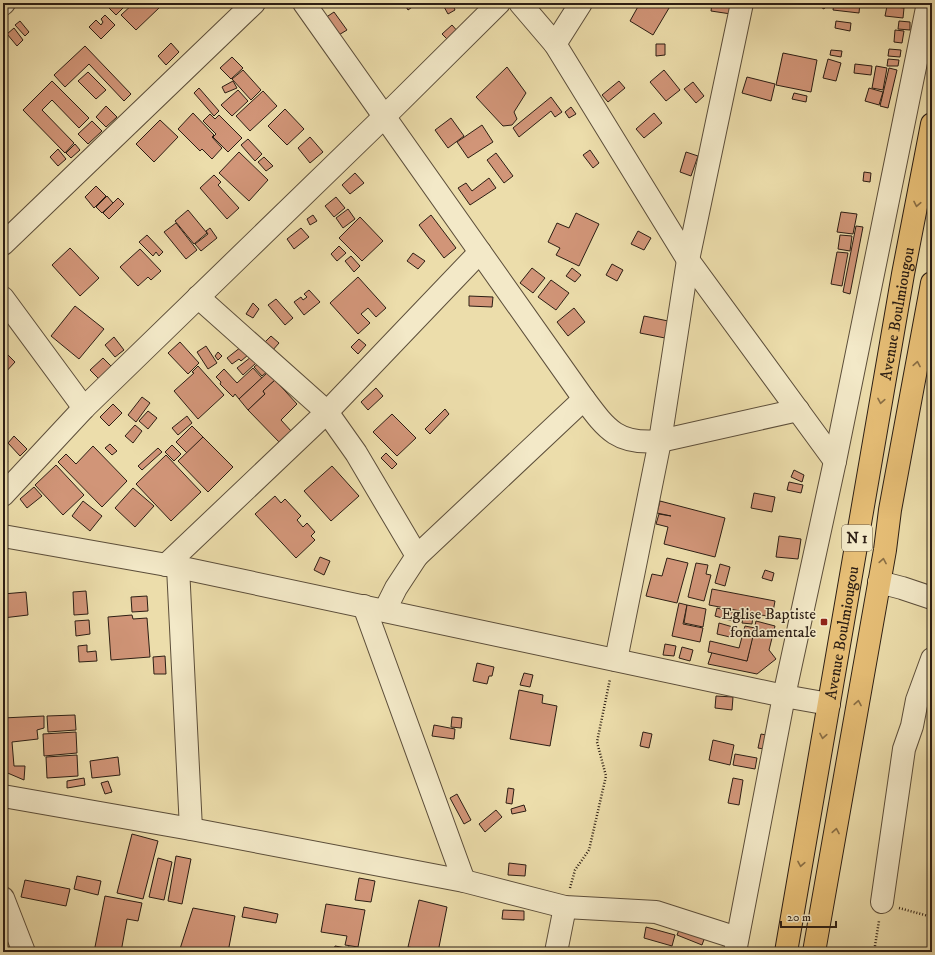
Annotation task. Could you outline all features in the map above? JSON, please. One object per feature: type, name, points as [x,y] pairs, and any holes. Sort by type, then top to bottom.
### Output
[{"type":"highway","name":"Avenue Boulmiougou","points":[[786,952],[903,274],[932,124]]},
{"type":"highway","name":"Avenue Boulmiougou","points":[[814,952],[879,582],[890,510],[932,284]]},
{"type":"street","points":[[3,244],[254,3]]},
{"type":"street","points":[[304,3],[584,399],[602,423],[614,434],[644,442],[660,441],[798,410]]},
{"type":"street","points":[[3,495],[84,408],[385,116],[499,3]]},
{"type":"street","points":[[520,3],[555,44],[688,260],[834,461]]},
{"type":"street","points":[[555,44],[580,3]]},
{"type":"street","points":[[615,660],[660,441],[688,260],[742,3]]},
{"type":"street","points":[[3,796],[191,829],[464,880],[565,907],[656,912],[736,945],[784,696],[928,3]]},
{"type":"street","points":[[191,829],[172,566],[327,412],[480,252]]},
{"type":"street","points":[[198,297],[327,412],[356,453],[417,556]]},
{"type":"street","points":[[3,298],[84,408]]},
{"type":"street","points":[[385,610],[396,588],[417,556],[584,399]]},
{"type":"street","points":[[3,536],[172,566],[385,610],[784,696],[828,704]]},
{"type":"street","points":[[879,582],[932,598]]},
{"type":"street","points":[[364,606],[464,880]]},
{"type":"street","points":[[882,902],[904,749],[912,726],[917,700],[932,659]]},
{"type":"street","points":[[3,898],[24,952]]},
{"type":"street","points":[[556,952],[565,907]]},
{"type":"path","points":[[565,907],[576,870],[589,850],[606,776],[597,742],[615,660]]},
{"type":"path","points":[[874,952],[882,902],[932,917]]},
{"type":"building","points":[[104,3],[128,3],[116,15]]},
{"type":"building","points":[[134,3],[155,3],[160,7],[136,30],[121,15]]},
{"type":"building","points":[[404,3],[418,3],[408,10]]},
{"type":"building","points":[[428,3],[437,3],[432,7]]},
{"type":"building","points":[[452,3],[455,10],[448,14],[443,5]]},
{"type":"building","points":[[540,3],[548,3],[544,7]]},
{"type":"building","points":[[640,3],[672,3],[653,35],[630,21]]},
{"type":"building","points":[[712,3],[732,3],[731,14],[711,11]]},
{"type":"building","points":[[814,3],[828,3],[824,9]]},
{"type":"building","points":[[834,3],[860,3],[859,13],[833,10]]},
{"type":"building","points":[[887,6],[904,8],[903,18],[885,16]]},
{"type":"building","points":[[334,12],[347,30],[337,36],[325,18]]},
{"type":"building","points":[[105,15],[115,25],[101,39],[89,27],[96,20],[101,25],[103,22],[101,19]]},
{"type":"building","points":[[20,21],[29,32],[25,36],[15,25]]},
{"type":"building","points":[[836,21],[851,23],[850,31],[835,28]]},
{"type":"building","points":[[899,21],[910,22],[910,30],[898,29]]},
{"type":"building","points":[[452,25],[459,33],[449,41],[442,34]]},
{"type":"building","points":[[14,28],[23,40],[17,46],[7,34]]},
{"type":"building","points":[[895,30],[904,31],[902,43],[894,42]]},
{"type":"building","points":[[171,43],[179,52],[166,65],[158,56]]},
{"type":"building","points":[[656,44],[665,44],[665,55],[656,56]]},
{"type":"building","points":[[85,46],[131,94],[124,101],[89,64],[65,87],[54,75]]},
{"type":"building","points":[[889,49],[901,50],[900,57],[888,56]]},
{"type":"building","points":[[831,50],[842,51],[841,57],[830,55]]},
{"type":"building","points":[[783,53],[817,60],[811,92],[776,85]]},
{"type":"building","points":[[232,57],[243,68],[231,79],[220,68]]},
{"type":"building","points":[[828,59],[841,63],[836,81],[823,78]]},
{"type":"building","points":[[888,59],[899,60],[898,66],[887,66]]},
{"type":"building","points":[[855,64],[872,66],[871,75],[854,73]]},
{"type":"building","points":[[876,66],[887,68],[883,90],[872,88]]},
{"type":"building","points":[[507,67],[526,93],[514,112],[517,119],[512,125],[503,126],[476,97]]},
{"type":"building","points":[[889,68],[897,70],[888,108],[880,106]]},
{"type":"building","points":[[243,70],[261,90],[251,100],[232,79]]},
{"type":"building","points":[[664,70],[680,90],[666,101],[650,82]]},
{"type":"building","points":[[88,72],[106,90],[96,99],[78,81]]},
{"type":"building","points":[[747,77],[775,84],[771,101],[742,93]]},
{"type":"building","points":[[52,81],[89,118],[79,128],[52,100],[42,110],[74,143],[65,153],[23,110]]},
{"type":"building","points":[[233,81],[237,88],[225,93],[222,87]]},
{"type":"building","points":[[619,81],[625,88],[608,102],[602,95]]},
{"type":"building","points":[[693,82],[704,96],[696,103],[684,89]]},
{"type":"building","points":[[199,88],[219,111],[214,116],[194,93]]},
{"type":"building","points":[[869,88],[883,92],[879,105],[865,101]]},
{"type":"building","points":[[238,90],[248,101],[232,116],[221,105]]},
{"type":"building","points":[[263,91],[277,106],[250,131],[236,116]]},
{"type":"building","points":[[794,93],[807,96],[806,102],[792,99]]},
{"type":"building","points":[[551,97],[562,112],[555,117],[551,111],[519,137],[513,128]]},
{"type":"building","points":[[106,106],[117,117],[106,127],[96,117]]},
{"type":"building","points":[[571,107],[576,114],[569,118],[565,112]]},
{"type":"building","points":[[285,109],[304,129],[287,145],[268,126]]},
{"type":"building","points":[[193,113],[214,135],[212,137],[222,148],[212,159],[202,149],[200,151],[178,129]]},
{"type":"building","points":[[654,113],[662,123],[644,138],[636,129]]},
{"type":"building","points":[[210,114],[215,119],[219,115],[242,138],[228,152],[213,137],[216,134],[203,121]]},
{"type":"building","points":[[451,118],[464,136],[448,148],[435,130]]},
{"type":"building","points":[[160,120],[178,137],[154,162],[136,144]]},
{"type":"building","points":[[92,121],[102,131],[88,144],[78,134]]},
{"type":"building","points":[[482,125],[493,142],[468,158],[457,142]]},
{"type":"building","points":[[310,137],[323,152],[310,163],[298,148]]},
{"type":"building","points":[[248,139],[262,154],[255,161],[241,145]]},
{"type":"building","points":[[75,144],[80,150],[71,158],[66,153]]},
{"type":"building","points":[[58,149],[66,159],[58,166],[50,157]]},
{"type":"building","points":[[590,150],[599,163],[593,168],[583,155]]},
{"type":"building","points":[[239,152],[268,180],[249,201],[219,173]]},
{"type":"building","points":[[686,152],[698,156],[691,176],[680,172]]},
{"type":"building","points":[[496,153],[513,176],[504,183],[487,160]]},
{"type":"building","points":[[264,157],[273,166],[266,171],[258,162]]},
{"type":"building","points":[[864,172],[871,173],[870,182],[863,181]]},
{"type":"building","points":[[355,173],[364,183],[350,194],[342,185]]},
{"type":"building","points":[[214,175],[221,182],[218,185],[239,208],[227,219],[200,188]]},
{"type":"building","points":[[489,178],[496,188],[470,205],[458,188],[466,183],[472,191]]},
{"type":"building","points":[[96,186],[106,196],[94,208],[85,197]]},
{"type":"building","points":[[107,196],[113,203],[102,213],[96,207]]},
{"type":"building","points":[[336,197],[345,208],[334,217],[325,206]]},
{"type":"building","points":[[118,198],[124,204],[109,219],[103,213]]},
{"type":"building","points":[[348,209],[355,219],[343,228],[336,218]]},
{"type":"building","points":[[188,210],[207,233],[194,244],[175,221]]},
{"type":"building","points":[[841,212],[857,214],[853,234],[837,232]]},
{"type":"building","points":[[576,213],[599,224],[579,266],[556,255],[560,248],[548,242],[557,223],[569,228]]},
{"type":"building","points":[[313,215],[317,221],[310,225],[307,219]]},
{"type":"building","points":[[431,215],[456,248],[444,258],[419,225]]},
{"type":"building","points":[[360,217],[383,241],[362,261],[339,238]]},
{"type":"building","points":[[176,223],[197,250],[186,259],[164,232]]},
{"type":"building","points":[[856,226],[863,227],[850,294],[843,292]]},
{"type":"building","points":[[210,228],[217,238],[201,251],[195,244],[208,234],[206,231]]},
{"type":"building","points":[[301,228],[309,237],[294,249],[287,239]]},
{"type":"building","points":[[638,231],[651,238],[644,250],[631,244]]},
{"type":"building","points":[[147,235],[163,252],[159,256],[156,252],[153,256],[139,242]]},
{"type":"building","points":[[840,235],[852,236],[850,251],[838,249]]},
{"type":"building","points":[[339,246],[346,253],[337,261],[331,254]]},
{"type":"building","points":[[70,248],[99,278],[80,296],[52,265]]},
{"type":"building","points":[[140,249],[161,271],[151,280],[148,277],[138,286],[120,267]]},
{"type":"building","points":[[837,252],[848,253],[842,286],[831,284]]},
{"type":"building","points":[[413,253],[425,261],[418,269],[407,261]]},
{"type":"building","points":[[351,256],[360,266],[354,272],[345,261]]},
{"type":"building","points":[[612,264],[623,270],[617,281],[606,275]]},
{"type":"building","points":[[532,268],[545,278],[533,293],[520,283]]},
{"type":"building","points":[[572,268],[581,275],[575,282],[566,276]]},
{"type":"building","points":[[358,277],[386,308],[376,317],[368,308],[361,314],[370,323],[358,334],[330,303]]},
{"type":"building","points":[[551,280],[569,293],[556,310],[538,297]]},
{"type":"building","points":[[309,290],[320,302],[304,315],[294,302],[301,297],[303,300],[307,297],[304,294]]},
{"type":"building","points":[[469,296],[493,297],[492,307],[469,306]]},
{"type":"building","points":[[276,299],[293,318],[285,325],[268,305]]},
{"type":"building","points":[[253,303],[259,309],[253,318],[246,314]]},
{"type":"building","points":[[75,306],[104,329],[79,359],[51,336]]},
{"type":"building","points":[[574,308],[585,322],[568,336],[557,322]]},
{"type":"building","points":[[644,316],[673,322],[670,339],[640,333]]},
{"type":"building","points":[[271,336],[279,343],[272,351],[264,343]]},
{"type":"building","points":[[114,337],[124,350],[115,357],[105,345]]},
{"type":"building","points":[[359,339],[366,345],[358,354],[351,347]]},
{"type":"building","points":[[180,342],[199,363],[188,374],[168,353]]},
{"type":"building","points":[[206,346],[217,363],[208,369],[197,352]]},
{"type":"building","points":[[241,347],[248,355],[241,361],[239,359],[232,364],[227,358]]},
{"type":"building","points":[[3,350],[15,362],[3,375]]},
{"type":"building","points":[[218,352],[222,356],[218,360],[215,356]]},
{"type":"building","points":[[251,357],[256,363],[243,375],[237,368]]},
{"type":"building","points":[[103,358],[112,367],[99,379],[90,370]]},
{"type":"building","points":[[260,362],[268,371],[262,376],[254,367]]},
{"type":"building","points":[[198,366],[224,395],[198,419],[174,391],[194,373],[192,372]]},
{"type":"building","points":[[253,368],[262,378],[239,399],[235,394],[233,397],[220,384],[221,382],[216,377],[224,369],[237,383]]},
{"type":"building","points":[[267,373],[275,380],[263,391],[265,394],[248,410],[239,399]]},
{"type":"building","points":[[275,380],[297,404],[281,420],[292,432],[281,444],[248,410],[265,394],[263,391]]},
{"type":"building","points":[[376,388],[383,396],[368,410],[361,402]]},
{"type":"building","points":[[142,397],[150,403],[136,422],[128,415]]},
{"type":"building","points":[[113,404],[122,413],[109,426],[100,417]]},
{"type":"building","points":[[445,409],[449,414],[430,434],[425,429]]},
{"type":"building","points":[[148,411],[157,418],[148,429],[139,421]]},
{"type":"building","points":[[392,414],[416,438],[397,456],[373,432]]},
{"type":"building","points":[[187,416],[192,423],[178,435],[172,428]]},
{"type":"building","points":[[135,425],[142,431],[133,443],[125,436]]},
{"type":"building","points":[[192,426],[203,437],[187,453],[176,442]]},
{"type":"building","points":[[3,427],[8,433],[3,437]]},
{"type":"building","points":[[14,436],[27,449],[20,456],[8,443]]},
{"type":"building","points":[[203,437],[233,467],[208,492],[178,461]]},
{"type":"building","points":[[110,444],[117,451],[112,455],[105,448]]},
{"type":"building","points":[[172,445],[181,454],[174,461],[165,452]]},
{"type":"building","points":[[93,446],[127,481],[102,507],[58,462],[66,454],[76,464]]},
{"type":"building","points":[[158,448],[162,452],[142,470],[138,466]]},
{"type":"building","points":[[386,453],[397,464],[392,469],[381,458]]},
{"type":"building","points":[[166,455],[201,492],[171,521],[136,484]]},
{"type":"building","points":[[3,456],[8,462],[3,467]]},
{"type":"building","points":[[56,465],[84,495],[63,515],[35,485]]},
{"type":"building","points":[[332,466],[359,496],[331,521],[304,491]]},
{"type":"building","points":[[794,470],[804,475],[802,482],[791,477]]},
{"type":"building","points":[[789,482],[803,485],[801,493],[787,490]]},
{"type":"building","points":[[34,487],[42,496],[27,508],[20,499]]},
{"type":"building","points":[[133,488],[154,506],[135,527],[115,508]]},
{"type":"building","points":[[754,493],[775,497],[772,512],[751,508]]},
{"type":"building","points":[[275,496],[281,503],[285,499],[301,516],[297,520],[303,527],[307,523],[315,532],[311,536],[315,540],[296,558],[255,514]]},
{"type":"building","points":[[83,501],[102,516],[90,531],[72,516]]},
{"type":"building","points":[[660,501],[725,518],[715,557],[664,544],[668,527],[656,524],[659,514],[671,516],[657,513]]},
{"type":"building","points":[[779,536],[801,539],[798,559],[776,557]]},
{"type":"building","points":[[320,557],[330,561],[324,575],[314,570]]},
{"type":"building","points":[[667,558],[688,563],[677,603],[646,596],[652,574],[662,576]]},
{"type":"building","points":[[696,563],[708,565],[706,574],[711,575],[704,601],[688,597]]},
{"type":"building","points":[[720,564],[730,567],[725,586],[715,583]]},
{"type":"building","points":[[765,570],[774,573],[772,581],[762,578]]},
{"type":"building","points":[[712,589],[775,601],[772,617],[709,605]]},
{"type":"building","points":[[86,591],[88,614],[74,615],[73,592]]},
{"type":"building","points":[[26,592],[28,615],[3,618],[3,594]]},
{"type":"building","points":[[147,596],[148,611],[132,612],[131,597]]},
{"type":"building","points":[[679,603],[687,605],[683,624],[703,628],[700,642],[672,636]]},
{"type":"building","points":[[687,605],[706,609],[703,627],[684,623]]},
{"type":"building","points":[[717,608],[741,615],[739,623],[715,616]]},
{"type":"building","points":[[744,614],[753,616],[752,624],[742,623]]},
{"type":"building","points":[[132,615],[133,619],[147,618],[150,657],[111,660],[108,617]]},
{"type":"building","points":[[89,620],[90,634],[76,636],[75,621]]},
{"type":"building","points":[[756,621],[775,626],[769,650],[776,659],[757,674],[708,664],[712,652],[747,661]]},
{"type":"building","points":[[719,623],[733,627],[730,637],[717,634]]},
{"type":"building","points":[[745,626],[755,628],[747,661],[708,652],[710,641],[739,648]]},
{"type":"building","points":[[665,644],[676,646],[674,656],[663,655]]},
{"type":"building","points":[[87,645],[87,652],[96,651],[97,661],[79,662],[78,646]]},
{"type":"building","points":[[682,647],[693,650],[690,661],[679,658]]},
{"type":"building","points":[[165,656],[166,674],[154,674],[153,657]]},
{"type":"building","points":[[477,663],[494,667],[492,676],[489,676],[487,684],[473,681]]},
{"type":"building","points":[[524,673],[533,675],[530,687],[520,685]]},
{"type":"building","points":[[519,690],[543,695],[542,703],[557,706],[550,746],[510,739]]},
{"type":"building","points":[[716,696],[733,697],[732,710],[715,708]]},
{"type":"building","points":[[75,715],[76,730],[48,732],[47,716]]},
{"type":"building","points":[[44,716],[44,728],[37,730],[38,739],[12,742],[14,766],[25,766],[24,780],[3,771],[3,718]]},
{"type":"building","points":[[452,717],[462,718],[461,728],[451,727]]},
{"type":"building","points":[[434,725],[455,729],[454,739],[432,736]]},
{"type":"building","points":[[76,732],[77,753],[44,756],[43,734]]},
{"type":"building","points":[[643,732],[652,734],[649,748],[640,746]]},
{"type":"building","points":[[761,734],[766,735],[764,749],[758,748]]},
{"type":"building","points":[[713,740],[734,745],[730,765],[709,760]]},
{"type":"building","points":[[735,754],[757,758],[755,769],[733,765]]},
{"type":"building","points":[[77,755],[78,776],[47,778],[46,757]]},
{"type":"building","points":[[118,757],[120,775],[92,778],[90,761]]},
{"type":"building","points":[[84,778],[85,785],[67,788],[67,781]]},
{"type":"building","points":[[733,778],[743,780],[739,805],[728,803]]},
{"type":"building","points":[[108,781],[112,792],[105,794],[101,783]]},
{"type":"building","points":[[508,788],[514,789],[512,804],[506,803]]},
{"type":"building","points":[[457,794],[471,820],[464,824],[450,798]]},
{"type":"building","points":[[524,805],[526,811],[512,814],[511,809]]},
{"type":"building","points":[[496,810],[502,817],[485,832],[479,824]]},
{"type":"building","points":[[132,834],[158,841],[143,899],[117,893]]},
{"type":"building","points":[[176,856],[191,859],[182,904],[168,901]]},
{"type":"building","points":[[158,858],[172,862],[164,900],[149,897]]},
{"type":"building","points":[[509,863],[526,865],[525,876],[508,875]]},
{"type":"building","points":[[77,876],[101,881],[98,895],[74,889]]},
{"type":"building","points":[[359,878],[375,881],[371,902],[355,900]]},
{"type":"building","points":[[25,880],[70,889],[66,906],[21,897]]},
{"type":"building","points":[[105,896],[142,903],[138,921],[127,919],[121,952],[94,952]]},
{"type":"building","points":[[419,900],[447,907],[438,952],[408,947]]},
{"type":"building","points":[[326,904],[365,910],[358,947],[345,945],[347,936],[321,932]]},
{"type":"building","points":[[244,907],[278,914],[276,923],[242,917]]},
{"type":"building","points":[[193,908],[235,916],[228,952],[179,952]]},
{"type":"building","points":[[503,910],[524,911],[524,920],[502,919]]},
{"type":"building","points":[[681,925],[706,934],[702,945],[677,935]]},
{"type":"building","points":[[646,927],[675,935],[672,946],[644,938]]},
{"type":"building","points":[[335,946],[346,948],[345,952],[333,952]]},
{"type":"building","points":[[348,947],[374,952],[347,952]]},
{"type":"building","points":[[136,949],[149,951],[135,952]]},
{"type":"building","points":[[318,949],[330,951],[330,952],[317,952]]},
{"type":"place","name":"Eglise Baptiste fondamentale","points":[[824,622]]}]
